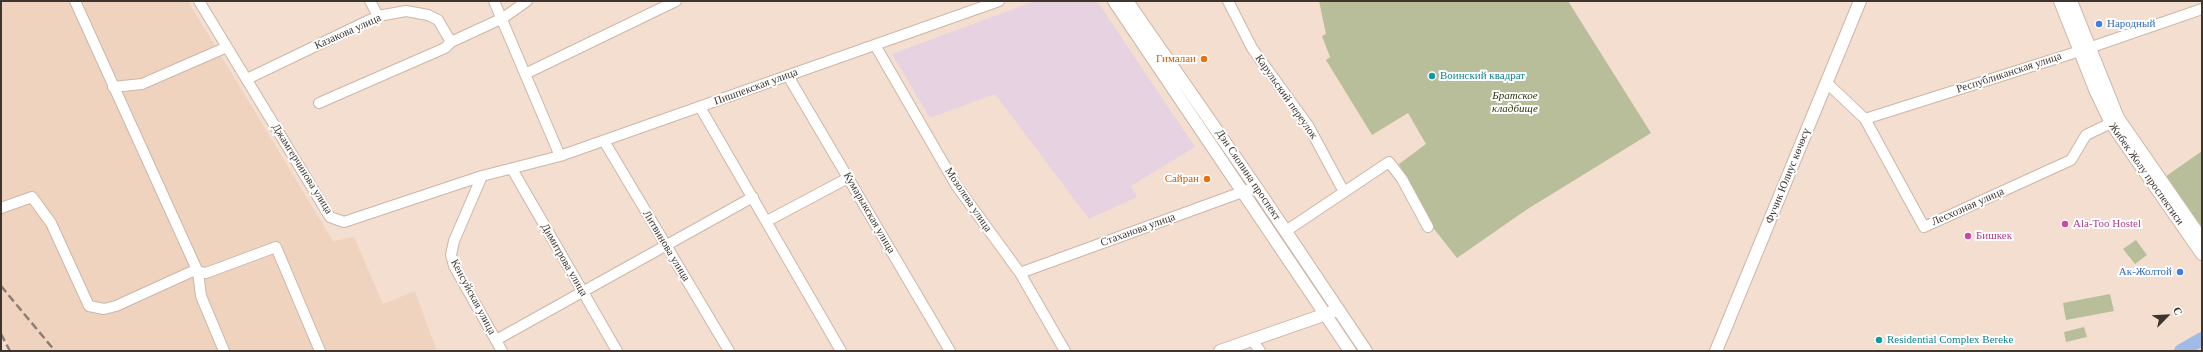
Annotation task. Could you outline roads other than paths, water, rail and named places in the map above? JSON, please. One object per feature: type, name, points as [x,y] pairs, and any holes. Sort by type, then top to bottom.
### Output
[{"type":"main road","name":"Дэн Сяопина проспект","points":[[1114,1],[1350,351]]},
{"type":"main road","name":"Дэн Сяопина проспект","points":[[1127,1],[1256,187],[1366,351]]},
{"type":"main road","name":"Фучик Юлиус көчөсү","points":[[1716,351],[1860,1]]},
{"type":"main road","name":"Жибек Жолу проспектиси","points":[[2060,1],[2118,118],[2202,239]]},
{"type":"main road","name":"Жибек Жолу проспектиси","points":[[2071,1],[2084,49],[2111,123],[2202,254]]},
{"type":"main road","points":[[1220,351],[1338,309]]},
{"type":"street","points":[[75,1],[198,272],[201,296],[224,351]]},
{"type":"street","name":"Джамгерчинова улица","points":[[199,1],[330,217],[344,222],[482,176],[512,169]]},
{"type":"street","points":[[370,1],[378,16]]},
{"type":"street","points":[[494,1],[560,156]]},
{"type":"street","points":[[319,103],[445,48],[451,42],[502,18],[527,1]]},
{"type":"street","points":[[525,74],[676,1]]},
{"type":"street","name":"Пишпекская улица","points":[[512,169],[560,156],[604,141],[999,1]]},
{"type":"street","name":"Карульский переулок","points":[[1228,1],[1252,48],[1309,127],[1344,192]]},
{"type":"street","name":"Республиканская улица","points":[[1865,119],[2084,49],[2202,9]]},
{"type":"street","name":"Казакова улица","points":[[247,79],[378,16],[406,11],[428,15],[438,20],[451,42]]},
{"type":"street","name":"Мозолева улица","points":[[875,45],[956,185],[1020,273],[1065,351]]},
{"type":"street","points":[[113,87],[142,84],[227,47]]},
{"type":"street","name":"Кумарыкская улица","points":[[788,76],[950,351]]},
{"type":"street","points":[[1827,83],[1865,119]]},
{"type":"street","points":[[700,107],[753,196],[841,351]]},
{"type":"street","name":"Лесхозная улица","points":[[1865,119],[1924,227],[2071,160],[2086,135],[2111,123]]},
{"type":"street","name":"Литвинова улица","points":[[604,141],[729,351]]},
{"type":"street","points":[[1286,231],[1389,162],[1402,179],[1428,227]]},
{"type":"street","name":"Димитрова улица","points":[[512,169],[617,351]]},
{"type":"street","name":"Кенсуйская улица","points":[[482,176],[454,241],[451,255],[454,266],[502,351]]},
{"type":"street","points":[[767,221],[848,178]]},
{"type":"street","name":"Стаханова улица","points":[[1020,273],[1256,187]]},
{"type":"street","points":[[496,340],[753,196]]},
{"type":"street","points":[[1,208],[32,197],[51,223],[89,306],[104,309],[116,306],[193,271],[206,273],[276,247],[320,351]]},
{"type":"street","points":[[1252,340],[1260,351]]},
{"type":"waterway","points":[[2181,351],[2202,339]]},
{"type":"railway","points":[[1,286],[55,351]]},
{"type":"railway","points":[[1,334],[10,351]]},
{"type":"place","name":"Народный","points":[[2099,24]]},
{"type":"place","name":"Гималаи","points":[[1204,59]]},
{"type":"place","name":"Воинский квадрат","points":[[1432,76]]},
{"type":"place","name":"Сайран","points":[[1207,179]]},
{"type":"place","name":"Ala-Too Hostel","points":[[2065,224]]},
{"type":"place","name":"Бишкек","points":[[1968,236]]},
{"type":"place","name":"Ак-Жолтой","points":[[2180,272]]},
{"type":"place","name":"Residential Complex Bereke","points":[[1879,340]]},
{"type":"park label","name":"Братское кладбище","points":[[1515,102]]}]
